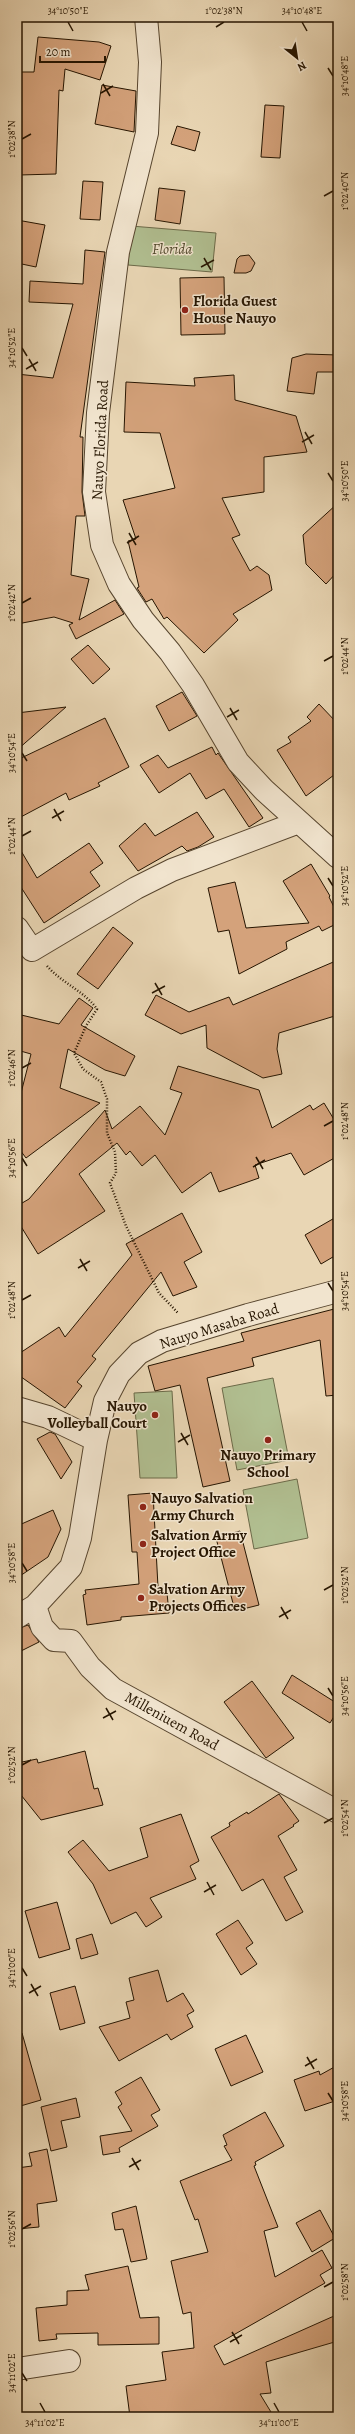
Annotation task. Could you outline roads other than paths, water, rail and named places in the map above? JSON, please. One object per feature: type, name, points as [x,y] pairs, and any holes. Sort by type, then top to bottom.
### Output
[{"type":"street","name":"Nauyo Florida Road","points":[[146,17],[150,62],[147,133],[118,252],[98,413],[94,492],[102,545],[119,584],[143,620],[170,652],[189,680],[238,762],[264,790],[338,857]]},
{"type":"street","points":[[17,928],[32,950],[136,888],[172,870],[299,822]]},
{"type":"street","name":"Nauyo Masaba Road","points":[[26,1612],[71,1567],[80,1538],[96,1440],[106,1401],[119,1374],[139,1353],[162,1341],[248,1315],[338,1291]]},
{"type":"street","points":[[17,1408],[48,1417],[96,1440]]},
{"type":"street","name":"Milleniuem Road","points":[[26,1612],[54,1640],[71,1641],[90,1667],[113,1688],[338,1812]]},
{"type":"street","points":[[17,2369],[69,2361]]},
{"type":"place","name":"Florida Guest House Nauyo","points":[[185,310]]},
{"type":"place","name":"Nauyo Volleyball Court","points":[[155,1415]]},
{"type":"place","name":"Nauyo Primary School","points":[[268,1440]]},
{"type":"place","name":"Nauyo Salvation Army Church","points":[[143,1507]]},
{"type":"place","name":"Salvation Army Project Office","points":[[143,1544]]},
{"type":"place","name":"Salvation Army Projects Offices","points":[[141,1598]]},
{"type":"park label","name":"Florida","points":[[172,249]]}]
